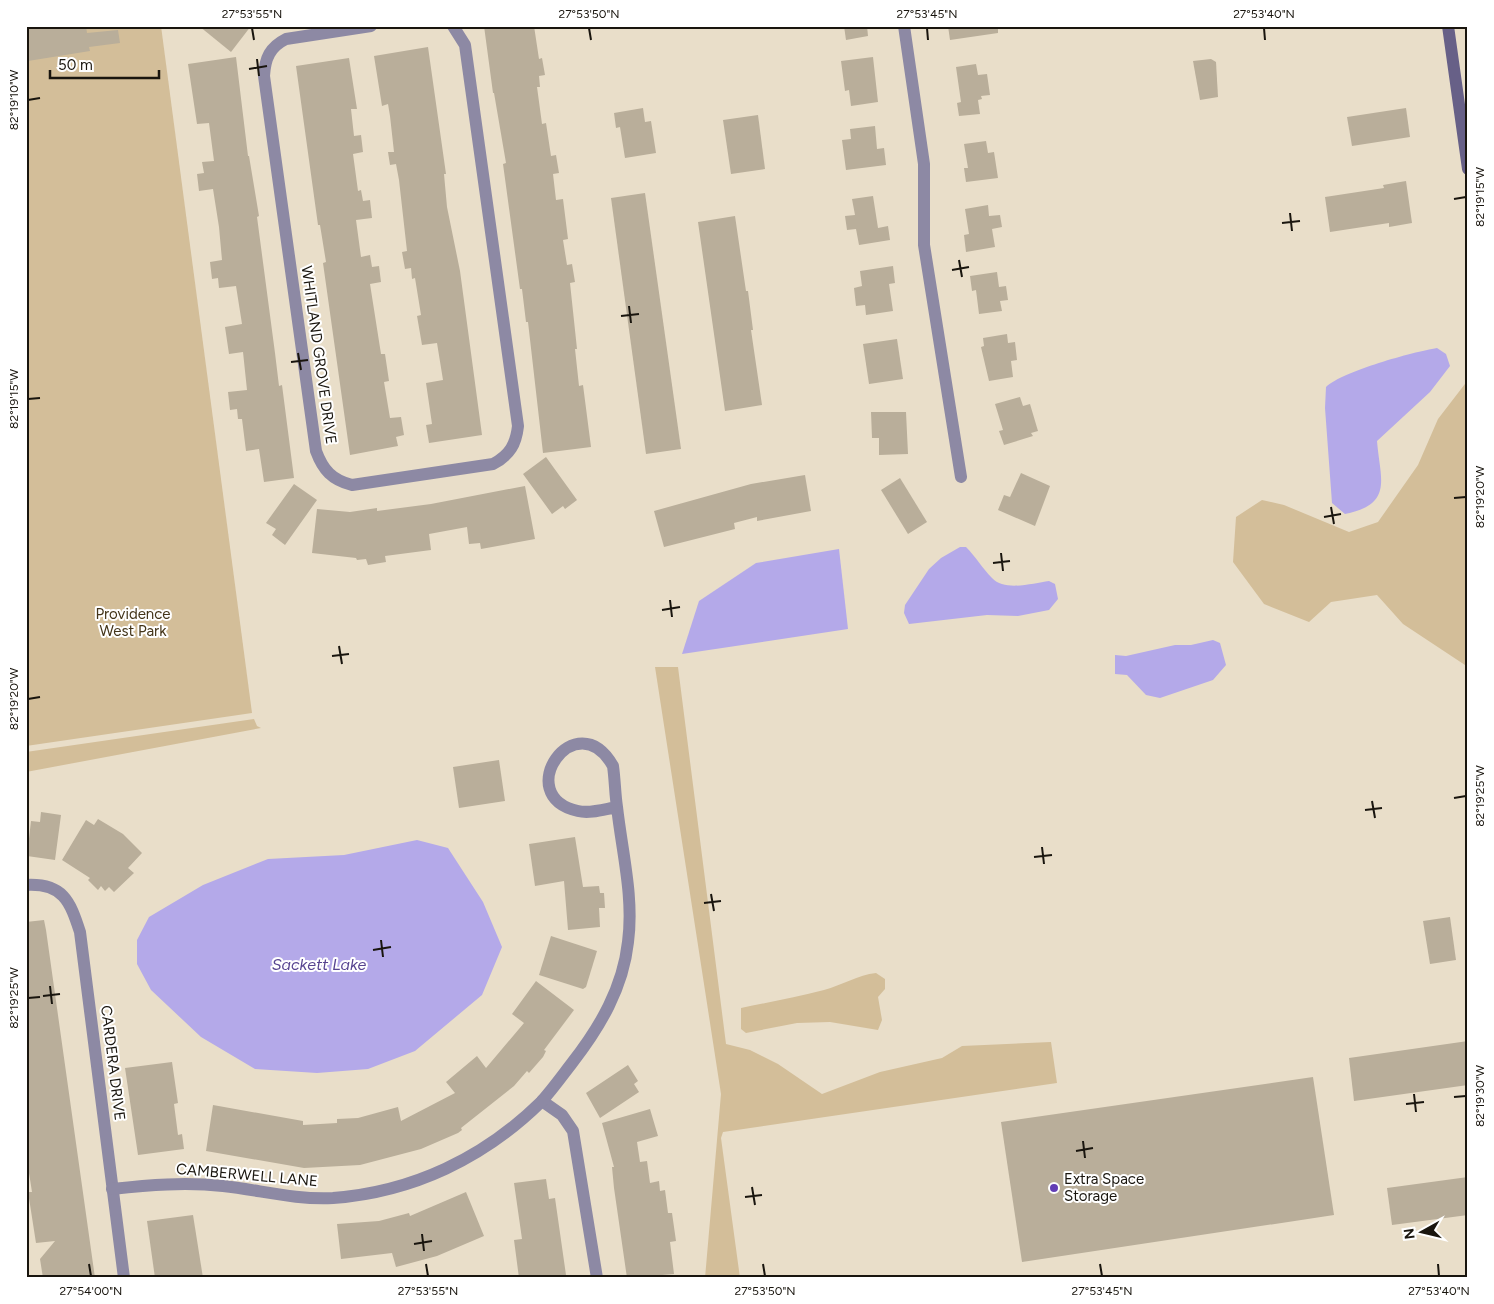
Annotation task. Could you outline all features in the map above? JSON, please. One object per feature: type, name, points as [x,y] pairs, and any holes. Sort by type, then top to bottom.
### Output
[{"type":"main road","points":[[1448,26],[1468,170]]},
{"type":"street","name":"WHITLAND GROVE DRIVE","points":[[371,26],[286,38],[276,44],[269,53],[265,70],[316,450],[321,464],[329,475],[340,482],[352,485],[493,464],[504,458],[512,449],[517,438],[518,426],[465,45],[453,26]]},
{"type":"street","points":[[904,26],[924,164],[924,245],[960,477]]},
{"type":"street","name":"CAMBERWELL LANE","points":[[112,1190],[159,1184],[190,1184],[316,1199],[379,1191],[422,1179],[464,1161],[489,1146],[542,1101],[590,1040],[606,1013],[624,969],[630,913],[616,807],[613,766],[601,750],[579,744],[570,746],[555,758],[549,767],[548,779],[550,789],[556,799],[578,812],[616,807]]},
{"type":"street","name":"CARDERA DRIVE","points":[[26,884],[50,887],[63,894],[72,908],[80,932],[124,1278]]},
{"type":"street","points":[[542,1101],[562,1115],[573,1131],[597,1278]]},
{"type":"green space","name":"Providence West Park","points":[[26,26],[161,26],[252,713],[26,746]]},
{"type":"green space","points":[[1468,380],[1468,667],[1403,624],[1377,595],[1331,602],[1309,622],[1264,604],[1233,562],[1236,517],[1262,500],[1284,505],[1349,532],[1378,522],[1418,465],[1438,419]]},
{"type":"green space","points":[[655,667],[678,667],[726,1044],[750,1050],[778,1064],[822,1094],[880,1072],[942,1058],[962,1046],[1051,1042],[1057,1083],[723,1132],[721,1138],[740,1278],[705,1278],[721,1094]]},
{"type":"green space","points":[[254,719],[257,726],[261,728],[26,772],[26,752]]},
{"type":"green space","points":[[876,973],[885,979],[885,989],[878,997],[882,1020],[878,1030],[830,1022],[797,1023],[746,1033],[741,1029],[741,1008],[824,990]]},
{"type":"water","points":[[1437,348],[1446,354],[1450,366],[1430,392],[1377,441],[1381,478],[1377,497],[1371,504],[1361,510],[1345,514],[1332,503],[1325,408],[1326,387],[1362,369]]},
{"type":"water","points":[[960,547],[966,547],[988,574],[998,582],[1004,585],[1019,586],[1049,581],[1055,584],[1058,599],[1049,610],[1018,616],[987,615],[909,624],[904,613],[905,605],[929,569],[941,558]]},
{"type":"water","points":[[839,549],[848,629],[682,654],[699,601],[756,563]]},
{"type":"water","points":[[1213,640],[1220,643],[1226,665],[1213,680],[1160,698],[1146,695],[1127,675],[1115,674],[1115,655],[1126,656],[1175,645],[1191,645]]},
{"type":"water","name":"Sackett Lake","points":[[417,840],[448,848],[483,902],[502,947],[482,995],[415,1051],[368,1069],[317,1073],[255,1069],[201,1037],[151,990],[137,964],[137,940],[149,917],[203,885],[268,859],[344,855]]},
{"type":"building","points":[[26,26],[86,26],[87,33],[118,30],[120,43],[89,47],[90,51],[28,61]]},
{"type":"building","points":[[199,26],[251,26],[231,52]]},
{"type":"building","points":[[484,26],[534,26],[539,59],[542,58],[545,75],[539,76],[540,87],[537,87],[542,124],[546,123],[551,156],[556,155],[559,173],[553,174],[556,200],[563,199],[568,239],[563,240],[567,265],[572,264],[575,282],[570,283],[577,349],[575,349],[579,386],[583,385],[591,447],[543,453],[528,322],[526,322],[522,289],[520,289],[503,164],[506,163],[493,93]]},
{"type":"building","points":[[844,26],[867,26],[868,36],[846,40]]},
{"type":"building","points":[[948,26],[998,26],[998,33],[950,40]]},
{"type":"building","points":[[428,47],[446,174],[444,174],[447,207],[460,271],[482,435],[429,443],[426,425],[432,424],[426,383],[443,380],[437,343],[422,345],[417,316],[421,315],[415,278],[412,279],[411,268],[405,269],[402,252],[407,251],[399,180],[396,164],[390,165],[388,152],[394,152],[390,116],[388,104],[382,106],[374,56]]},
{"type":"building","points":[[236,57],[248,156],[259,216],[257,217],[279,386],[282,385],[294,478],[264,482],[259,449],[246,451],[242,419],[238,419],[237,409],[230,410],[228,392],[247,390],[243,352],[229,354],[225,327],[242,324],[236,286],[219,288],[218,278],[212,279],[210,262],[222,260],[219,227],[213,189],[199,191],[197,174],[204,173],[202,162],[214,161],[209,123],[197,124],[188,64]]},
{"type":"building","points":[[873,57],[878,102],[851,106],[849,90],[845,91],[841,61]]},
{"type":"building","points":[[349,58],[357,109],[351,109],[354,136],[361,135],[363,152],[353,154],[358,191],[361,190],[363,201],[370,200],[372,218],[356,220],[361,257],[370,255],[372,267],[379,266],[381,282],[370,284],[381,354],[385,354],[389,381],[384,382],[390,418],[401,417],[404,435],[396,437],[398,446],[350,455],[323,263],[326,262],[320,225],[318,225],[296,66]]},
{"type":"building","points":[[1211,59],[1216,62],[1218,97],[1200,100],[1193,61]]},
{"type":"building","points":[[976,64],[978,75],[987,74],[990,95],[981,96],[982,99],[978,100],[980,114],[959,116],[957,103],[961,102],[956,67]]},
{"type":"building","points":[[643,108],[645,122],[651,121],[656,153],[625,158],[620,127],[616,128],[614,113]]},
{"type":"building","points":[[1406,108],[1410,137],[1352,146],[1347,117]]},
{"type":"building","points":[[758,115],[765,169],[731,174],[723,120]]},
{"type":"building","points":[[875,126],[877,149],[884,148],[886,165],[846,170],[842,140],[851,139],[850,129]]},
{"type":"building","points":[[986,141],[988,153],[994,152],[998,178],[966,182],[964,168],[968,168],[964,144]]},
{"type":"building","points":[[1406,181],[1412,223],[1389,227],[1389,223],[1330,232],[1325,197],[1384,188],[1383,185]]},
{"type":"building","points":[[645,193],[681,449],[646,454],[611,198]]},
{"type":"building","points":[[873,196],[878,228],[888,226],[890,240],[859,245],[856,229],[847,230],[845,216],[855,215],[852,199]]},
{"type":"building","points":[[988,205],[989,216],[1000,215],[1002,227],[992,229],[995,247],[966,252],[964,235],[969,234],[965,209]]},
{"type":"building","points":[[735,216],[746,291],[748,291],[753,330],[751,330],[762,405],[725,411],[698,222]]},
{"type":"building","points":[[893,266],[895,283],[889,284],[893,311],[866,315],[865,305],[856,306],[854,288],[862,286],[860,271]]},
{"type":"building","points":[[997,272],[999,287],[1006,286],[1008,300],[1000,301],[1002,311],[979,314],[976,290],[972,291],[970,276]]},
{"type":"building","points":[[1007,334],[1008,343],[1015,342],[1017,360],[1011,361],[1013,377],[989,381],[981,347],[984,346],[983,338]]},
{"type":"building","points":[[897,339],[903,379],[869,384],[863,344]]},
{"type":"building","points":[[1020,397],[1023,406],[1030,404],[1038,431],[1031,433],[1033,436],[1004,445],[999,431],[1003,430],[995,404]]},
{"type":"building","points":[[871,412],[906,412],[908,454],[879,455],[879,438],[872,438]]},
{"type":"building","points":[[546,457],[577,500],[565,509],[563,506],[552,514],[523,474]]},
{"type":"building","points":[[1021,473],[1050,486],[1035,526],[998,510],[1004,495],[1010,497]]},
{"type":"building","points":[[805,475],[811,511],[757,521],[757,517],[734,523],[735,529],[664,547],[654,511],[751,484]]},
{"type":"building","points":[[900,478],[927,522],[908,534],[881,490]]},
{"type":"building","points":[[294,484],[317,500],[285,545],[272,535],[276,529],[266,523]]},
{"type":"building","points":[[525,486],[535,539],[481,549],[480,543],[469,544],[467,527],[429,534],[431,550],[385,556],[386,562],[368,565],[366,559],[357,560],[356,558],[312,553],[317,509],[350,512],[377,508],[377,511],[431,504]]},
{"type":"building","points":[[499,760],[505,801],[459,808],[453,767]]},
{"type":"building","points":[[41,812],[61,815],[55,860],[27,856],[31,821],[40,822]]},
{"type":"building","points":[[98,819],[123,834],[142,853],[128,868],[134,873],[114,892],[109,887],[105,891],[101,886],[98,890],[88,880],[90,878],[62,860],[86,820],[94,825]]},
{"type":"building","points":[[575,837],[583,887],[599,886],[600,893],[604,893],[605,908],[599,908],[600,927],[568,930],[564,881],[535,886],[529,844]]},
{"type":"building","points":[[1450,917],[1456,960],[1430,964],[1423,921]]},
{"type":"building","points":[[44,920],[95,1278],[43,1278],[40,1259],[55,1241],[36,1243],[28,1192],[32,1192],[26,1154],[26,922]]},
{"type":"building","points":[[551,936],[597,951],[586,987],[583,989],[539,975]]},
{"type":"building","points":[[536,981],[574,1010],[544,1050],[546,1051],[543,1057],[529,1073],[527,1071],[514,1086],[461,1128],[462,1130],[458,1133],[421,1149],[360,1165],[304,1168],[206,1151],[213,1105],[303,1121],[303,1125],[337,1123],[337,1119],[358,1118],[398,1107],[401,1121],[455,1093],[446,1082],[477,1056],[486,1068],[524,1023],[512,1014]]},
{"type":"building","points":[[1468,1041],[1468,1085],[1354,1101],[1349,1058]]},
{"type":"building","points":[[172,1062],[178,1103],[174,1104],[178,1135],[182,1134],[184,1149],[138,1155],[125,1068]]},
{"type":"building","points":[[628,1065],[638,1081],[634,1084],[639,1092],[600,1118],[586,1093]]},
{"type":"building","points":[[1313,1077],[1334,1215],[1022,1262],[1001,1122]]},
{"type":"building","points":[[650,1109],[658,1136],[637,1142],[640,1162],[647,1161],[650,1183],[659,1181],[660,1191],[665,1190],[668,1213],[672,1213],[676,1241],[670,1242],[674,1274],[627,1278],[614,1188],[612,1167],[614,1167],[602,1123]]},
{"type":"building","points":[[1468,1177],[1468,1215],[1392,1225],[1387,1188]]},
{"type":"building","points":[[546,1179],[549,1199],[555,1198],[566,1275],[519,1278],[514,1240],[522,1239],[514,1183]]},
{"type":"building","points":[[466,1192],[484,1236],[437,1256],[396,1267],[392,1253],[341,1259],[337,1224],[379,1221],[409,1213],[410,1216]]},
{"type":"building","points":[[193,1215],[203,1278],[155,1278],[147,1221]]},
{"type":"place","name":"Extra Space Storage","points":[[1054,1188]]}]
